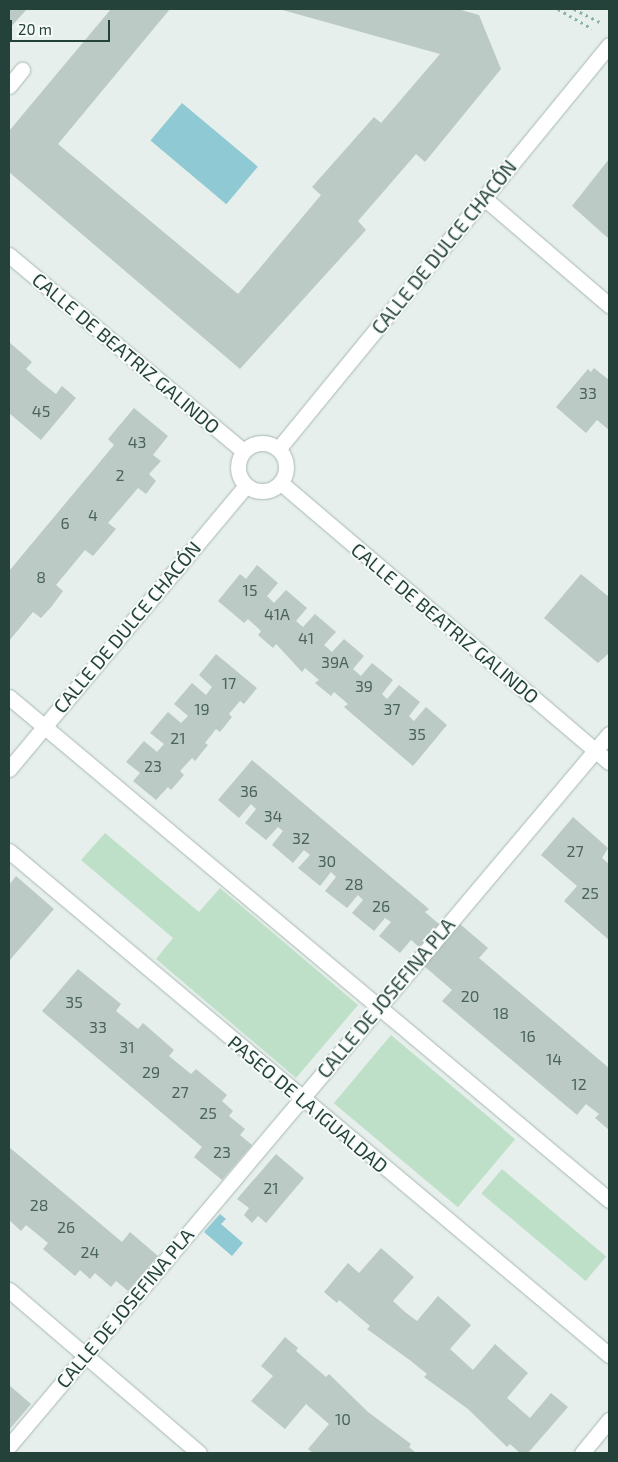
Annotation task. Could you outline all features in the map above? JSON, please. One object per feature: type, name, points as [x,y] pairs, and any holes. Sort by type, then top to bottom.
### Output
[{"type":"street","name":"CALLE DE DULCE CHACÓN","points":[[278,448],[609,45]]},
{"type":"street","points":[[9,86],[22,70]]},
{"type":"street","points":[[484,198],[609,306]]},
{"type":"street","name":"CALLE DE BEATRIZ GALINDO","points":[[9,255],[243,451]]},
{"type":"street","points":[[267,443],[278,448],[286,459],[287,472],[281,483],[270,490],[257,492],[246,486],[238,475],[238,462],[243,451],[254,444],[267,443]]},
{"type":"street","name":"CALLE DE BEATRIZ GALINDO","points":[[281,483],[609,762]]},
{"type":"street","name":"CALLE DE DULCE CHACÓN","points":[[9,769],[246,486]]},
{"type":"street","points":[[9,697],[609,1200]]},
{"type":"street","name":"CALLE DE JOSEFINA PLA","points":[[9,1446],[609,734]]},
{"type":"street","name":"PASEO DE LA IGUALDAD","points":[[9,851],[301,1099],[609,1356]]},
{"type":"street","points":[[9,1290],[199,1453]]},
{"type":"street","points":[[582,1453],[609,1420]]},
{"type":"path","points":[[558,9],[593,30]]},
{"type":"path","points":[[574,9],[609,26]]},
{"type":"green space","points":[[105,833],[199,912],[220,888],[358,1005],[296,1078],[156,959],[173,938],[81,860]]},
{"type":"green space","points":[[391,1035],[515,1139],[458,1207],[334,1103]]},
{"type":"green space","points":[[502,1169],[606,1256],[586,1281],[481,1194]]},
{"type":"water","points":[[182,103],[258,167],[226,204],[151,141]]},
{"type":"water","points":[[220,1214],[226,1219],[221,1224],[243,1243],[232,1256],[204,1232]]},
{"type":"building","points":[[9,9],[27,9],[9,29]]},
{"type":"building","points":[[111,9],[170,9],[58,144],[238,294],[321,195],[312,187],[374,117],[381,123],[440,54],[279,9],[458,9],[479,15],[501,69],[425,162],[416,154],[358,221],[366,230],[240,369],[9,172],[9,131]]},
{"type":"building","points":[[609,159],[609,239],[572,206]]},
{"type":"building","points":[[9,342],[32,362],[26,369],[41,382],[56,394],[62,386],[76,398],[41,440],[9,413]]},
{"type":"building","points":[[594,368],[609,380],[609,430],[597,420],[586,433],[556,407],[588,369],[591,372]]},
{"type":"building","points":[[134,408],[168,436],[153,455],[161,461],[149,474],[156,481],[146,494],[138,488],[108,523],[116,529],[93,556],[85,550],[56,585],[63,591],[52,606],[41,618],[33,612],[9,641],[9,571],[114,445],[108,439]]},
{"type":"building","points":[[257,565],[278,583],[267,596],[274,603],[286,590],[307,608],[296,621],[303,627],[315,614],[336,632],[324,645],[332,652],[344,639],[364,656],[353,669],[361,676],[372,663],[393,680],[382,694],[387,699],[399,685],[420,702],[409,716],[414,721],[426,707],[447,725],[413,766],[344,707],[348,704],[334,692],[331,696],[315,683],[319,680],[305,668],[302,672],[276,644],[273,648],[258,635],[261,631],[248,619],[244,623],[218,601],[240,574],[246,579]]},
{"type":"building","points":[[581,574],[609,597],[609,653],[598,663],[544,618]]},
{"type":"building","points":[[216,654],[257,688],[244,704],[240,701],[229,714],[232,717],[220,732],[216,729],[205,743],[208,745],[195,761],[192,758],[180,771],[184,775],[171,790],[168,787],[156,800],[133,781],[140,773],[126,762],[144,741],[157,752],[164,744],[150,733],[168,712],[181,723],[188,716],[174,704],[192,683],[206,695],[212,687],[199,675]]},
{"type":"building","points":[[252,760],[429,909],[425,912],[439,924],[419,947],[411,940],[400,953],[379,936],[391,922],[385,918],[374,931],[352,913],[363,900],[358,895],[347,908],[325,891],[336,877],[331,872],[320,886],[298,868],[310,855],[304,850],[293,863],[272,845],[283,831],[278,827],[266,840],[245,823],[256,809],[251,804],[239,818],[218,800]]},
{"type":"building","points":[[573,817],[608,848],[602,858],[609,864],[609,940],[564,901],[577,886],[541,855]]},
{"type":"building","points":[[16,876],[54,909],[9,961],[9,885]]},
{"type":"building","points":[[460,924],[488,948],[479,958],[609,1068],[609,1130],[595,1118],[599,1114],[586,1104],[577,1115],[442,1001],[452,990],[424,966]]},
{"type":"building","points":[[78,969],[121,1004],[116,1011],[138,1029],[143,1023],[174,1050],[169,1056],[191,1074],[196,1069],[227,1095],[222,1101],[233,1111],[229,1116],[245,1129],[240,1135],[252,1145],[222,1180],[194,1157],[202,1147],[42,1011]]},
{"type":"building","points":[[9,1147],[122,1242],[130,1232],[158,1256],[128,1291],[116,1281],[111,1287],[95,1273],[90,1279],[80,1270],[75,1276],[43,1249],[48,1243],[26,1225],[21,1231],[9,1220]]},
{"type":"building","points":[[276,1154],[304,1178],[266,1223],[258,1216],[252,1223],[244,1215],[249,1208],[237,1199]]},
{"type":"building","points":[[381,1248],[414,1277],[393,1301],[405,1312],[417,1321],[438,1296],[471,1325],[450,1349],[473,1370],[495,1344],[528,1373],[507,1398],[530,1418],[551,1393],[568,1407],[528,1453],[520,1453],[510,1444],[507,1447],[468,1409],[424,1377],[427,1374],[367,1329],[370,1326],[339,1300],[337,1303],[324,1292],[348,1263],[359,1273]]},
{"type":"building","points":[[285,1337],[298,1348],[296,1351],[326,1377],[329,1374],[368,1412],[411,1444],[409,1447],[416,1453],[313,1453],[308,1449],[329,1424],[306,1404],[285,1429],[251,1401],[273,1376],[261,1366]]},
{"type":"building","points":[[9,1385],[31,1404],[9,1430]]}]
